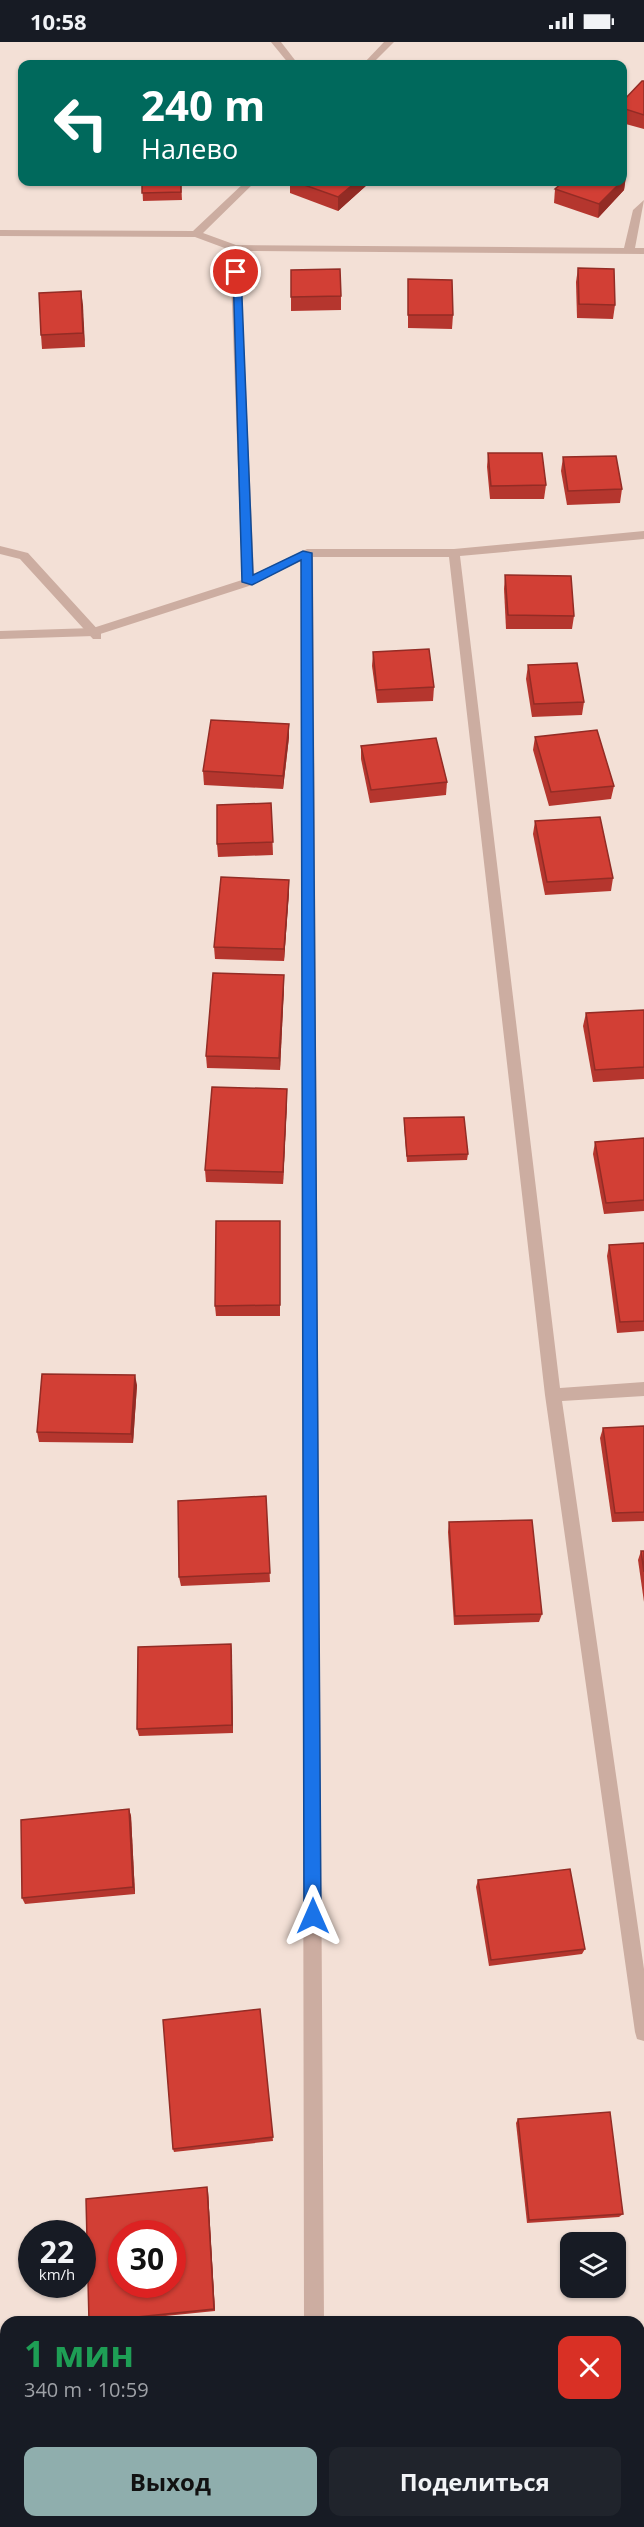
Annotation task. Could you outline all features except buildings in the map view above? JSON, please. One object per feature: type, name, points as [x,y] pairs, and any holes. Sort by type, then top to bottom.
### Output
[{"type":"street","points":[[276,42],[291,60]]},
{"type":"street","points":[[371,60],[389,42]]},
{"type":"street","points":[[196,234],[246,186]]},
{"type":"street","points":[[629,250],[638,210],[644,203]]},
{"type":"street","points":[[0,233],[196,234],[235,248],[644,251]]},
{"type":"street","points":[[235,248],[248,582]]},
{"type":"street","points":[[0,635],[96,634],[248,582],[307,553],[454,553],[644,535]]},
{"type":"street","points":[[0,550],[24,555],[96,634]]},
{"type":"street","points":[[307,553],[314,2316]]},
{"type":"street","points":[[454,553],[553,1395],[644,2032]]},
{"type":"street","points":[[553,1395],[644,1389]]},
{"type":"route","points":[[236,272],[248,582],[307,553],[313,1916]]}]
